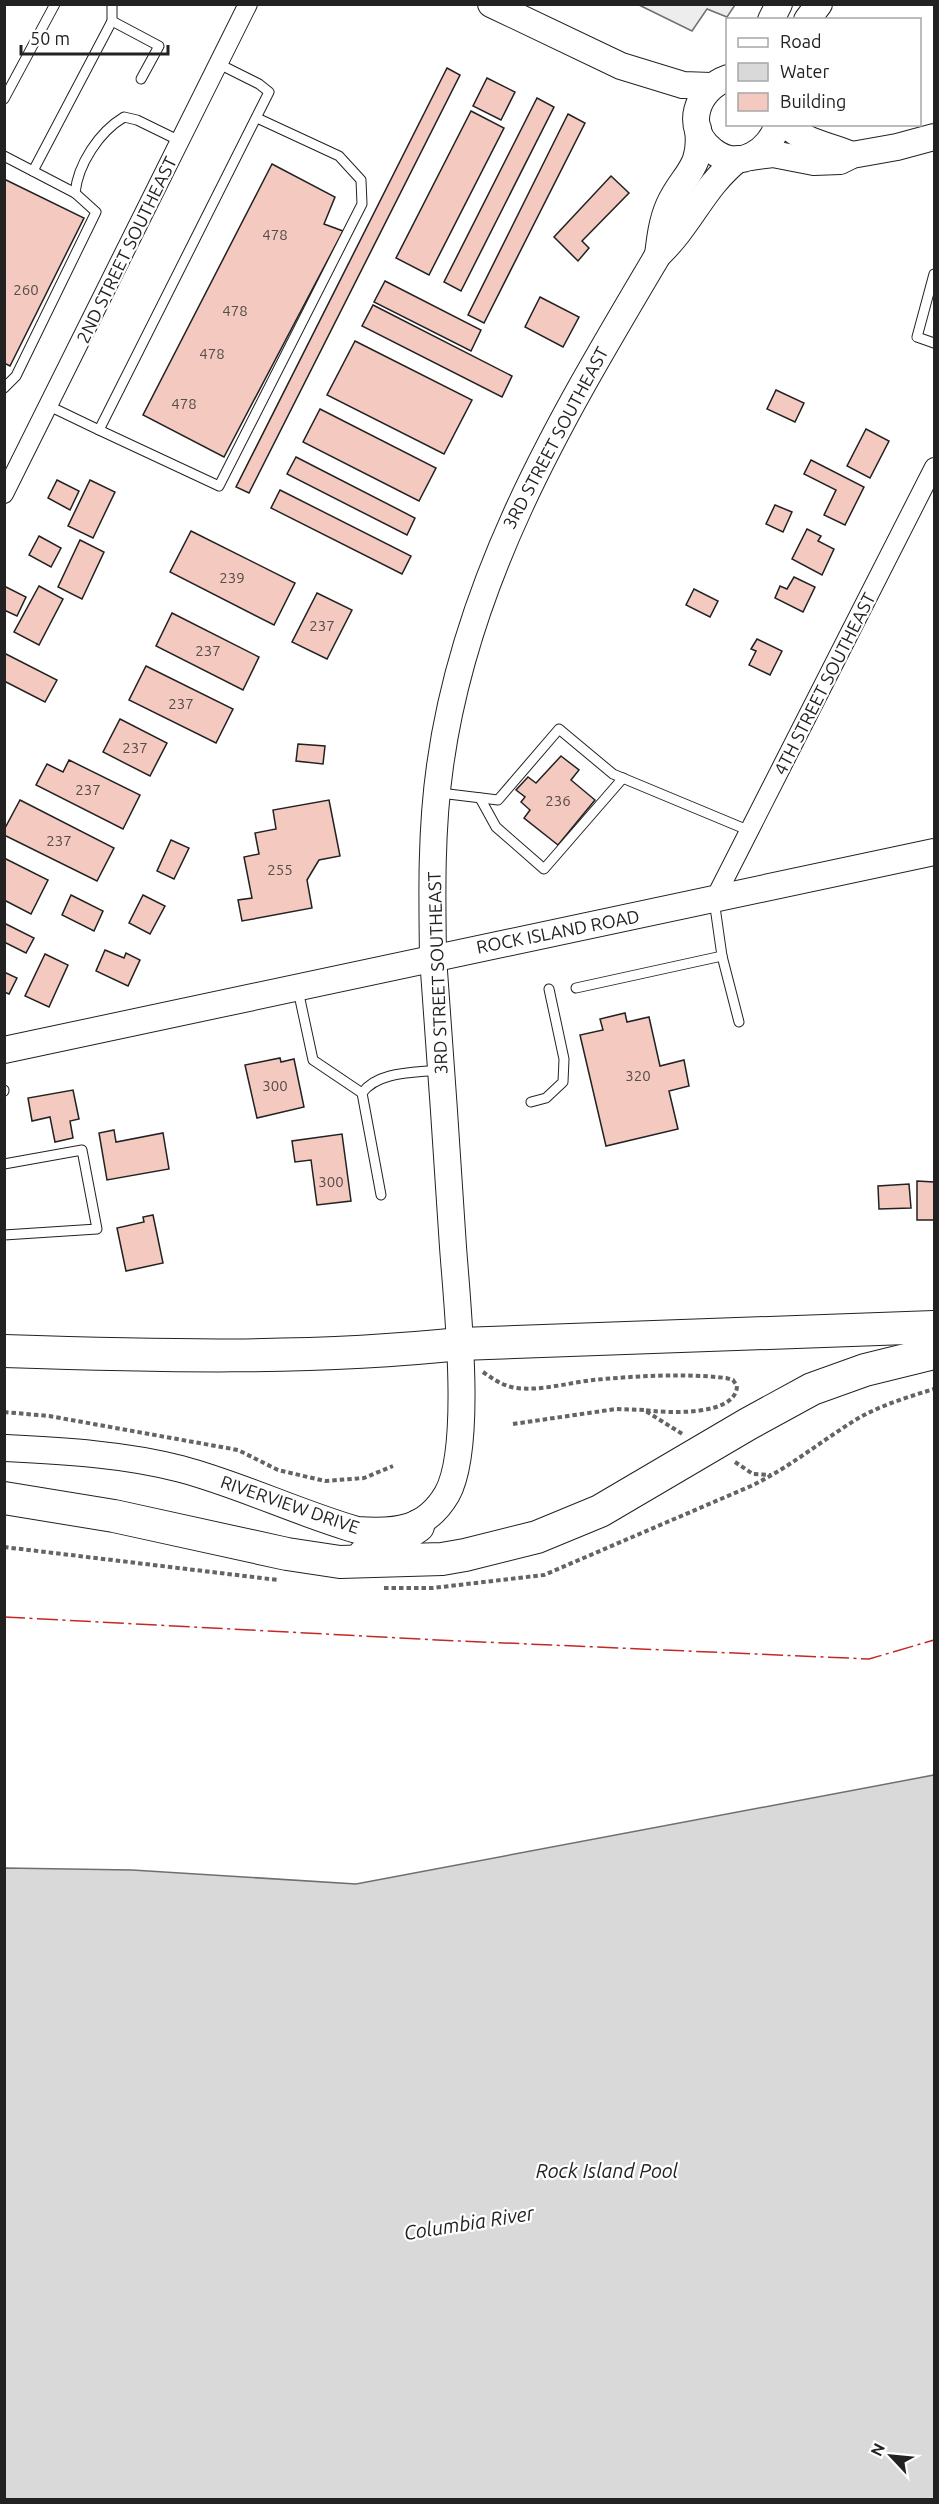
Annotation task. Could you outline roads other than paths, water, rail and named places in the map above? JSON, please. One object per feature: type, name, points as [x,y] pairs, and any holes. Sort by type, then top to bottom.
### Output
[{"type":"highway","points":[[4,1351],[201,1357],[388,1352],[460,1344],[934,1327]]},
{"type":"highway","points":[[4,1498],[114,1516],[287,1554],[340,1562],[454,1557],[485,1552],[537,1537],[607,1507],[812,1389],[865,1370],[934,1353]]},
{"type":"highway","points":[[340,1562],[377,1552],[418,1526]]},
{"type":"street","name":"2ND STREET SOUTHEAST","points":[[4,494],[248,4]]},
{"type":"street","points":[[491,4],[621,66],[683,86],[719,82]]},
{"type":"street","points":[[772,18],[779,4]]},
{"type":"street","points":[[808,18],[819,4]]},
{"type":"street","points":[[621,66],[632,81],[644,89],[678,101],[697,124],[705,142],[713,152],[726,158],[773,154],[802,160],[840,161],[852,155],[888,149],[934,137]]},
{"type":"street","name":"3RD STREET SOUTHEAST","points":[[658,255],[662,222],[699,152],[697,124],[699,101],[719,82]]},
{"type":"street","name":"3RD STREET SOUTHEAST","points":[[460,1344],[434,957],[434,855],[437,793],[456,684],[478,607],[505,537],[562,419],[658,255],[680,233],[711,184],[744,158],[766,148],[777,126]]},
{"type":"street","points":[[789,126],[806,139],[852,155]]},
{"type":"street","name":"4TH STREET SOUTHEAST","points":[[714,900],[934,468]]},
{"type":"street","name":"ROCK ISLAND ROAD","points":[[4,1050],[934,852]]},
{"type":"street","points":[[418,1526],[440,1506],[449,1492],[457,1467],[460,1436],[460,1344]]},
{"type":"street","name":"RIVERVIEW DRIVE","points":[[4,1448],[119,1457],[180,1469],[357,1530],[381,1532],[418,1526]]},
{"type":"lane","points":[[4,99],[55,4]]},
{"type":"lane","points":[[33,171],[112,21],[112,4]]},
{"type":"lane","points":[[112,21],[159,46],[141,79]]},
{"type":"lane","points":[[99,430],[269,92],[259,84],[219,64]]},
{"type":"lane","points":[[75,193],[76,182],[84,163],[108,126],[124,117],[137,120],[180,141]]},
{"type":"lane","points":[[49,406],[219,486],[362,204],[361,180],[339,156],[257,118]]},
{"type":"lane","points":[[4,156],[75,193],[96,212],[16,376],[4,388]]},
{"type":"lane","points":[[934,274],[917,337],[934,343]]},
{"type":"lane","points":[[437,793],[498,800],[560,729],[613,774],[750,831]]},
{"type":"lane","points":[[480,798],[496,827],[544,869],[623,778]]},
{"type":"lane","points":[[714,900],[722,956],[738,1022]]},
{"type":"lane","points":[[576,988],[722,956]]},
{"type":"lane","points":[[297,988],[313,1060],[362,1093],[381,1195]]},
{"type":"lane","points":[[531,1102],[546,1098],[563,1082],[564,1059],[549,989]]},
{"type":"lane","points":[[362,1093],[369,1083],[394,1075],[441,1070]]},
{"type":"lane","points":[[4,1164],[82,1150],[97,1229],[4,1235]]},
{"type":"water","name":"Rock Island Pool","points":[[934,1775],[934,2499],[5,2499],[5,1868],[132,1870],[356,1884]]},
{"type":"water label","name":"Columbia River","points":[[469,2223]]}]
